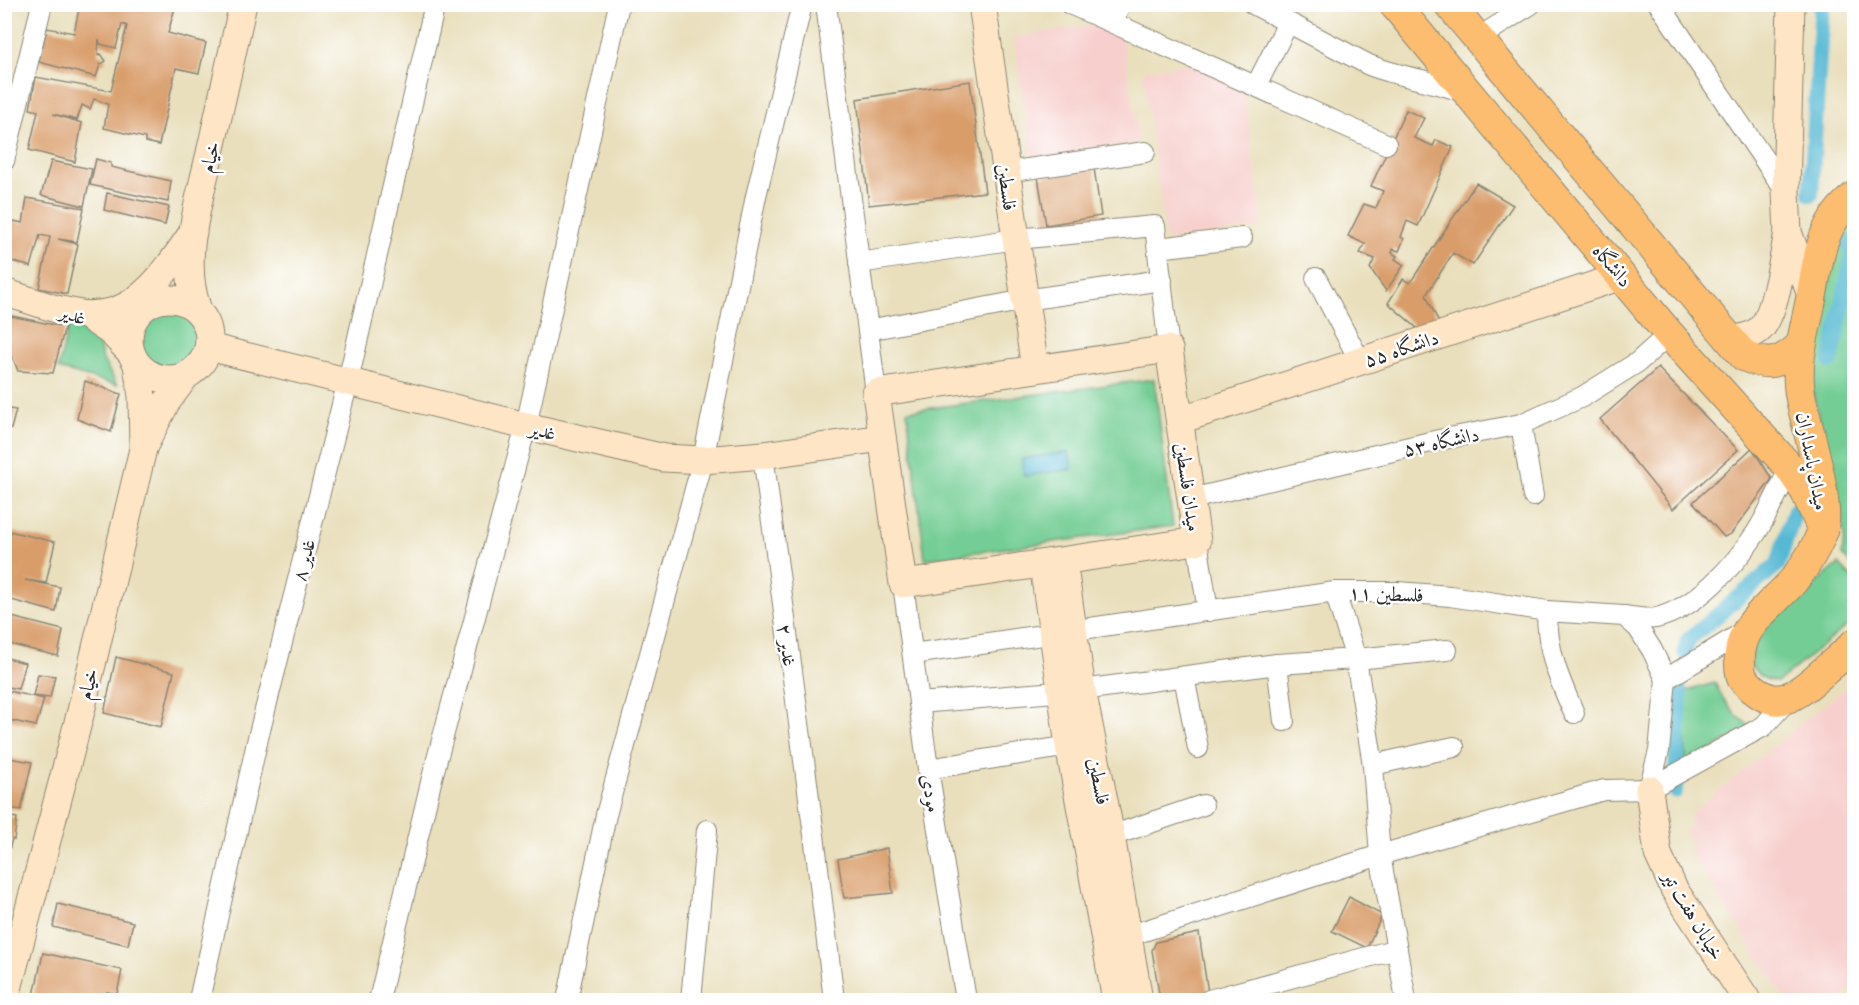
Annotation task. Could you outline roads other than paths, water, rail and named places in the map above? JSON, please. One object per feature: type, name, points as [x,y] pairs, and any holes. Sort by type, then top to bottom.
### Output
[{"type":"main road","name":"دانشگاه","points":[[1394,4],[1669,334],[1790,468],[1806,492],[1823,530]]},
{"type":"main road","name":"دانشگاه","points":[[1449,4],[1744,356],[1757,362],[1774,363],[1790,356],[1800,346]]},
{"type":"main road","name":"میدان پاسداران","points":[[1787,700],[1772,700],[1760,695],[1742,678],[1739,651],[1747,630],[1794,580],[1810,559],[1823,530],[1825,510],[1800,392],[1798,372],[1800,346],[1812,298],[1816,264],[1826,234],[1836,215],[1854,197]]},
{"type":"main road","points":[[1787,700],[1804,689],[1854,644]]},
{"type":"street","name":"خیام","points":[[198,310],[191,292],[193,232],[243,4]]},
{"type":"street","name":"غدیر ۸","points":[[199,1000],[258,738],[348,381],[435,4]]},
{"type":"street","points":[[379,1000],[432,778],[526,426],[619,4]]},
{"type":"street","points":[[567,1000],[606,815],[703,460],[756,196],[802,4]]},
{"type":"street","points":[[826,4],[903,584]]},
{"type":"street","name":"فلسطین","points":[[982,4],[1035,369]]},
{"type":"street","points":[[1070,4],[1386,144]]},
{"type":"street","points":[[1112,22],[1121,4]]},
{"type":"street","points":[[1253,4],[1369,65],[1387,72],[1435,82],[1469,93]]},
{"type":"street","points":[[1477,39],[1531,4]]},
{"type":"street","points":[[1659,4],[1786,192]]},
{"type":"street","points":[[1730,340],[1749,336],[1761,328],[1769,315],[1788,232],[1786,192],[1791,4]]},
{"type":"street","points":[[4,160],[39,13]]},
{"type":"street","points":[[1256,86],[1288,23]]},
{"type":"street","points":[[1006,172],[1145,152]]},
{"type":"street","points":[[859,263],[1016,239],[1155,226],[1158,248],[1170,349],[876,393]]},
{"type":"street","points":[[86,315],[116,311],[134,300],[165,272],[193,232]]},
{"type":"street","points":[[1788,232],[1812,298]]},
{"type":"street","points":[[1158,248],[1242,237]]},
{"type":"street","name":"دانشگاه ۵۵","points":[[1180,420],[1622,276]]},
{"type":"street","points":[[1316,278],[1360,361]]},
{"type":"street","points":[[868,330],[1025,300],[1162,280]]},
{"type":"street","name":"غدیر","points":[[4,292],[56,309],[86,315],[111,332],[134,359]]},
{"type":"street","points":[[143,449],[166,403],[185,377],[204,359],[209,347],[206,321],[198,310],[175,299],[161,300],[148,305],[137,315],[131,327],[129,340],[134,359],[147,374],[159,379],[172,380],[185,377]]},
{"type":"street","name":"دانشگاه ۵۳","points":[[1191,499],[1439,440],[1521,424],[1582,397],[1638,362],[1669,334]]},
{"type":"street","name":"غدیر","points":[[209,347],[664,458],[703,460],[763,455],[882,438]]},
{"type":"street","name":"میدان فلسطین","points":[[903,584],[1197,541],[1170,349]]},
{"type":"street","name":"خیام","points":[[5,1000],[81,711],[143,449],[142,396],[134,359]]},
{"type":"street","points":[[1521,424],[1533,496]]},
{"type":"street","name":"غدیر ۲","points":[[763,455],[834,1000]]},
{"type":"street","name":"فلسطین ۱۱","points":[[913,654],[1335,592],[1398,592],[1450,596],[1547,611],[1653,618],[1671,613],[1695,598],[1722,576],[1756,533],[1790,468]]},
{"type":"street","points":[[1197,541],[1208,611]]},
{"type":"street","name":"فلسطین","points":[[1053,562],[1072,691],[1111,836],[1139,1000]]},
{"type":"street","name":"مودی","points":[[903,584],[928,769],[966,1000]]},
{"type":"street","points":[[1335,592],[1356,659],[1373,765],[1380,855],[1406,1000]]},
{"type":"street","points":[[1547,611],[1549,644],[1556,671],[1574,713]]},
{"type":"street","points":[[1624,616],[1638,628],[1652,650],[1665,679],[1659,751],[1648,789]]},
{"type":"street","points":[[1665,679],[1747,630]]},
{"type":"street","points":[[919,704],[1072,691],[1277,664],[1447,650]]},
{"type":"street","points":[[1277,664],[1284,721]]},
{"type":"street","points":[[1184,677],[1198,748]]},
{"type":"street","name":"فلسطین","points":[[1072,691],[1069,746],[1116,1000]]},
{"type":"street","points":[[1128,936],[1380,855],[1604,790],[1648,789],[1764,726],[1787,700]]},
{"type":"street","points":[[928,769],[1069,746]]},
{"type":"street","points":[[1373,765],[1454,747]]},
{"type":"street","name":"خیابان هفت تیر","points":[[1648,789],[1658,854],[1674,889],[1747,1000]]},
{"type":"street","points":[[1111,836],[1203,805]]},
{"type":"street","points":[[691,1000],[707,830]]},
{"type":"street","points":[[1209,1000],[1397,949]]},
{"type":"water","points":[[1069,452],[1072,469],[1024,476],[1022,459]]},
{"type":"waterway","points":[[1811,194],[1822,4]]},
{"type":"waterway","points":[[1831,361],[1853,253],[1849,244]]},
{"type":"waterway","points":[[1685,652],[1688,640],[1778,564],[1795,510]]},
{"type":"waterway","points":[[1675,791],[1680,692]]}]
